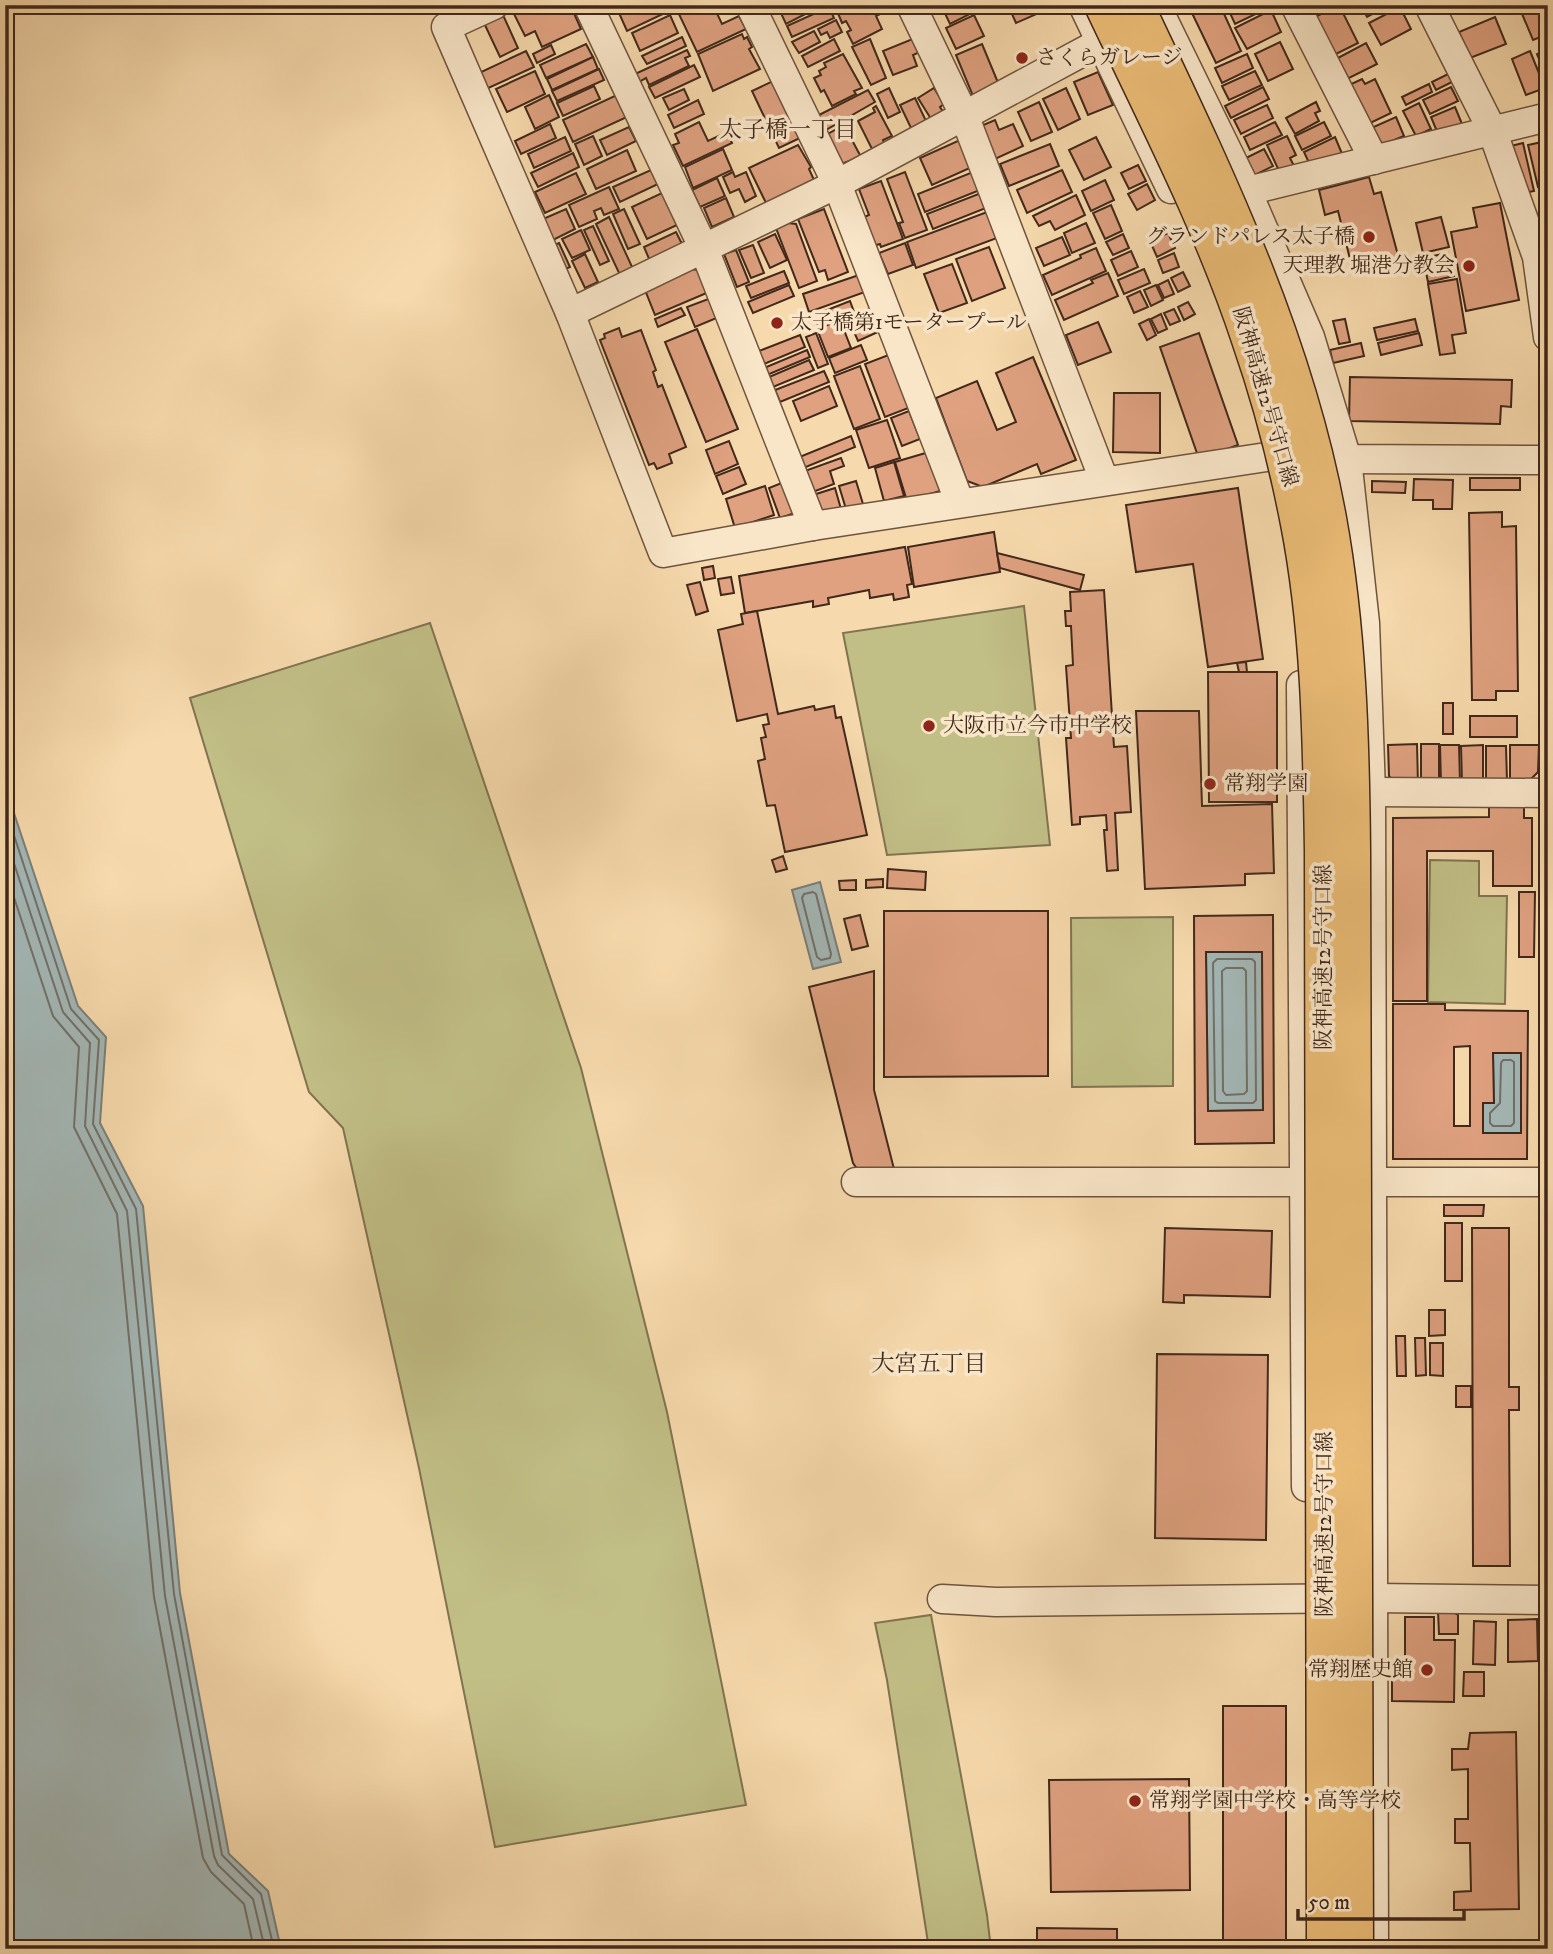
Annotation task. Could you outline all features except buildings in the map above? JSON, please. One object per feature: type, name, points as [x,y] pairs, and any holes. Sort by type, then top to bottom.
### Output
[{"type":"highway","name":"阪神高速12号守口線","points":[[1157,8],[1278,331],[1315,460],[1327,518],[1344,635],[1349,709],[1351,852],[1354,1949]]},
{"type":"highway","name":"阪神高速12号守口線","points":[[1102,23],[1210,232],[1251,338],[1268,392],[1297,511],[1315,626],[1322,710],[1324,850],[1326,1949]]},
{"type":"street","points":[[494,5],[446,27],[570,313],[663,553],[813,526],[1273,456],[1548,460]]},
{"type":"street","points":[[588,5],[704,249],[813,526]]},
{"type":"street","points":[[750,5],[837,184],[960,503]]},
{"type":"street","points":[[911,5],[964,115],[1104,480]]},
{"type":"street","points":[[1083,5],[1102,23],[1238,340],[1273,456],[1301,676],[1308,1949]]},
{"type":"street","points":[[1295,5],[1374,160]]},
{"type":"street","points":[[570,313],[837,184],[964,115],[1102,23],[1157,8],[1247,191],[1310,337],[1347,459],[1365,623],[1371,792],[1374,1949]]},
{"type":"street","points":[[1440,8],[1542,256],[1548,337]]},
{"type":"street","points":[[1247,191],[1548,117]]},
{"type":"street","points":[[1371,792],[1548,793]]},
{"type":"street","points":[[856,1182],[1548,1182]]},
{"type":"street","points":[[942,1600],[1548,1600]]},
{"type":"shaded area","points":[[1024,606],[1050,845],[887,855],[843,633]]},
{"type":"shaded area","points":[[430,623],[581,1068],[667,1412],[746,1805],[495,1847],[419,1468],[343,1128],[309,1092],[190,698]]},
{"type":"shaded area","points":[[1430,860],[1479,861],[1479,896],[1507,896],[1505,1004],[1428,1002]]},
{"type":"shaded area","points":[[1173,917],[1173,1086],[1072,1087],[1071,918]]},
{"type":"shaded area","points":[[931,1615],[991,1949],[929,1949],[887,1680],[875,1623]]},
{"type":"water","points":[[5,786],[78,1006],[106,1037],[100,1123],[143,1206],[180,1593],[229,1854],[268,1891],[281,1949],[5,1949]]},
{"type":"water","points":[[820,882],[841,962],[813,969],[792,890]]},
{"type":"water","points":[[1206,952],[1262,952],[1263,1110],[1208,1111]]},
{"type":"water","points":[[1493,1053],[1521,1053],[1521,1133],[1483,1133],[1483,1103],[1494,1102]]},
{"type":"place","name":"さくらガレージ","points":[[1022,58]]},
{"type":"place","name":"グランドパレス太子橋","points":[[1369,237]]},
{"type":"place","name":"天理教 堀港分教会","points":[[1469,266]]},
{"type":"place","name":"太子橋第1モータープール","points":[[777,323]]},
{"type":"place","name":"大阪市立今市中学校","points":[[929,726]]},
{"type":"place","name":"常翔学園","points":[[1210,784]]},
{"type":"place","name":"常翔歴史館","points":[[1427,1670]]},
{"type":"place","name":"常翔学園中学校・高等学校","points":[[1135,1801]]},
{"type":"district","name":"太子橋一丁目","points":[[788,130]]},
{"type":"district","name":"大宮五丁目","points":[[929,1364]]}]
